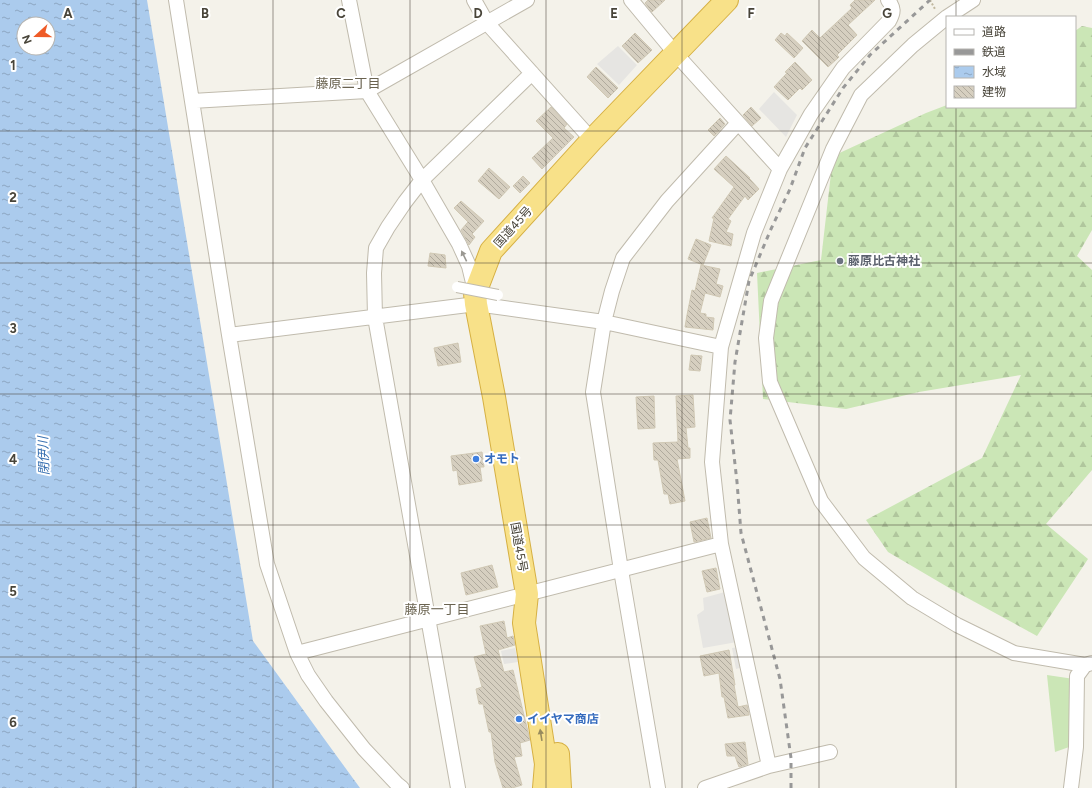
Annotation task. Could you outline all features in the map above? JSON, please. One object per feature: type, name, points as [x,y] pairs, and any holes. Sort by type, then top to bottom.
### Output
[{"type":"highway","name":"国道45号","points":[[560,788],[558,753],[538,618],[527,594],[494,397],[469,295],[491,251],[592,140],[727,0]]},
{"type":"highway","name":"国道45号","points":[[527,594],[524,623],[546,764],[544,788]]},
{"type":"street","points":[[176,0],[267,564],[297,653],[308,675],[326,701],[364,748],[402,788]]},
{"type":"street","points":[[348,0],[367,91],[422,180],[459,244],[469,266],[469,295]]},
{"type":"street","points":[[474,0],[487,23],[592,140]]},
{"type":"street","points":[[192,101],[367,91],[527,0]]},
{"type":"street","points":[[631,0],[675,53],[780,169]]},
{"type":"street","points":[[769,766],[721,544],[712,462],[721,347],[754,233],[780,169],[811,114],[842,68],[889,21],[893,6],[888,0]]},
{"type":"street","points":[[949,16],[973,0]]},
{"type":"street","points":[[946,18],[913,45],[861,95],[833,149],[771,301],[766,338],[770,382],[821,501],[864,558],[912,598],[957,625],[1014,653],[1088,664]]},
{"type":"street","points":[[458,788],[374,317],[374,273],[376,248],[388,227],[422,180],[532,73]]},
{"type":"street","points":[[658,788],[621,570],[593,392],[604,322],[623,258],[667,201],[738,123]]},
{"type":"street","points":[[229,335],[374,317],[469,295],[498,295]]},
{"type":"street","points":[[469,295],[721,347]]},
{"type":"street","points":[[297,653],[721,544]]},
{"type":"street","points":[[1071,788],[1076,747],[1077,676],[1088,664]]},
{"type":"street","points":[[705,788],[769,766],[830,752]]},
{"type":"green space","points":[[1082,26],[1092,28],[1092,230],[1077,256],[1092,270],[1092,470],[1046,524],[1088,559],[1037,636],[951,589],[888,552],[866,520],[982,458],[1021,375],[919,392],[846,409],[763,399],[757,273],[821,260],[833,156],[926,113],[946,105],[946,108],[1076,108],[1076,30]]},
{"type":"green space","points":[[1047,675],[1074,679],[1072,746],[1055,752]]},
{"type":"shaded area","points":[[618,46],[637,65],[619,85],[597,64]]},
{"type":"shaded area","points":[[774,92],[797,115],[786,137],[759,109]]},
{"type":"shaded area","points":[[725,592],[737,642],[703,648],[697,615],[704,610],[703,598]]},
{"type":"shaded area","points":[[739,647],[743,667],[736,669],[732,648]]},
{"type":"shaded area","points":[[515,648],[518,662],[504,664],[501,651]]},
{"type":"water","name":"閉伊川","points":[[0,0],[147,0],[253,641],[360,788],[0,788]]},
{"type":"building","points":[[648,0],[665,0],[652,12],[645,3]]},
{"type":"building","points":[[855,0],[875,0],[848,25],[857,35],[837,55],[839,57],[828,67],[802,41],[812,30],[820,38],[852,8],[850,5]]},
{"type":"building","points":[[635,33],[652,50],[638,63],[622,46]]},
{"type":"building","points":[[781,33],[785,36],[787,33],[803,48],[794,58],[775,40]]},
{"type":"building","points":[[795,62],[812,80],[802,90],[800,88],[788,100],[774,87],[787,73],[785,72]]},
{"type":"building","points":[[596,67],[618,88],[608,98],[587,77]]},
{"type":"building","points":[[551,107],[567,124],[564,128],[574,137],[542,169],[532,158],[553,138],[536,121]]},
{"type":"building","points":[[751,107],[761,118],[752,126],[743,115]]},
{"type":"building","points":[[720,118],[725,124],[714,136],[708,130]]},
{"type":"building","points":[[726,156],[750,178],[759,189],[748,200],[745,196],[728,219],[731,221],[726,232],[733,234],[731,246],[709,241],[714,218],[712,218],[734,187],[714,169]]},
{"type":"building","points":[[489,168],[510,187],[499,199],[478,181]]},
{"type":"building","points":[[523,176],[530,183],[520,193],[513,186]]},
{"type":"building","points":[[461,201],[484,221],[472,234],[475,237],[469,245],[461,230],[468,222],[454,208]]},
{"type":"building","points":[[696,239],[711,245],[703,265],[688,259]]},
{"type":"building","points":[[430,253],[445,255],[446,268],[428,266]]},
{"type":"building","points":[[701,265],[720,269],[716,284],[723,286],[720,297],[705,293],[700,313],[706,314],[706,317],[714,318],[713,330],[685,327],[692,290],[695,291]]},
{"type":"building","points":[[458,343],[461,362],[438,366],[434,348]]},
{"type":"building","points":[[691,355],[702,356],[700,371],[689,370]]},
{"type":"building","points":[[693,395],[695,427],[686,428],[688,448],[690,448],[690,458],[677,459],[685,501],[670,504],[668,494],[664,494],[658,460],[654,460],[653,443],[678,442],[676,396]]},
{"type":"building","points":[[654,396],[655,428],[638,429],[636,397]]},
{"type":"building","points":[[482,452],[484,467],[480,467],[482,481],[459,485],[457,470],[453,471],[451,456]]},
{"type":"building","points":[[707,518],[711,538],[694,542],[690,522]]},
{"type":"building","points":[[492,565],[498,587],[466,595],[461,573]]},
{"type":"building","points":[[716,568],[720,589],[707,592],[702,571]]},
{"type":"building","points":[[504,621],[507,638],[513,636],[515,645],[498,650],[504,672],[513,670],[530,740],[520,743],[522,756],[514,757],[522,785],[512,788],[503,788],[495,762],[491,732],[489,732],[483,704],[479,704],[476,689],[482,687],[474,657],[486,654],[480,626]]},
{"type":"building","points":[[729,650],[738,707],[747,705],[749,715],[728,718],[724,697],[722,697],[719,673],[704,676],[700,656]]},
{"type":"building","points":[[745,742],[748,764],[739,767],[735,756],[727,756],[725,744]]},
{"type":"railway","points":[[791,788],[791,758],[780,679],[741,533],[730,420],[735,362],[749,281],[790,189],[805,148],[843,88],[870,55],[930,0]]},
{"type":"place","name":"藤原比古神社","points":[[840,261]]},
{"type":"place","name":"オモト","points":[[476,459]]},
{"type":"place","name":"イイヤマ商店","points":[[519,719]]},
{"type":"district","name":"藤原二丁目","points":[[348,83]]},
{"type":"district","name":"藤原一丁目","points":[[437,609]]}]
